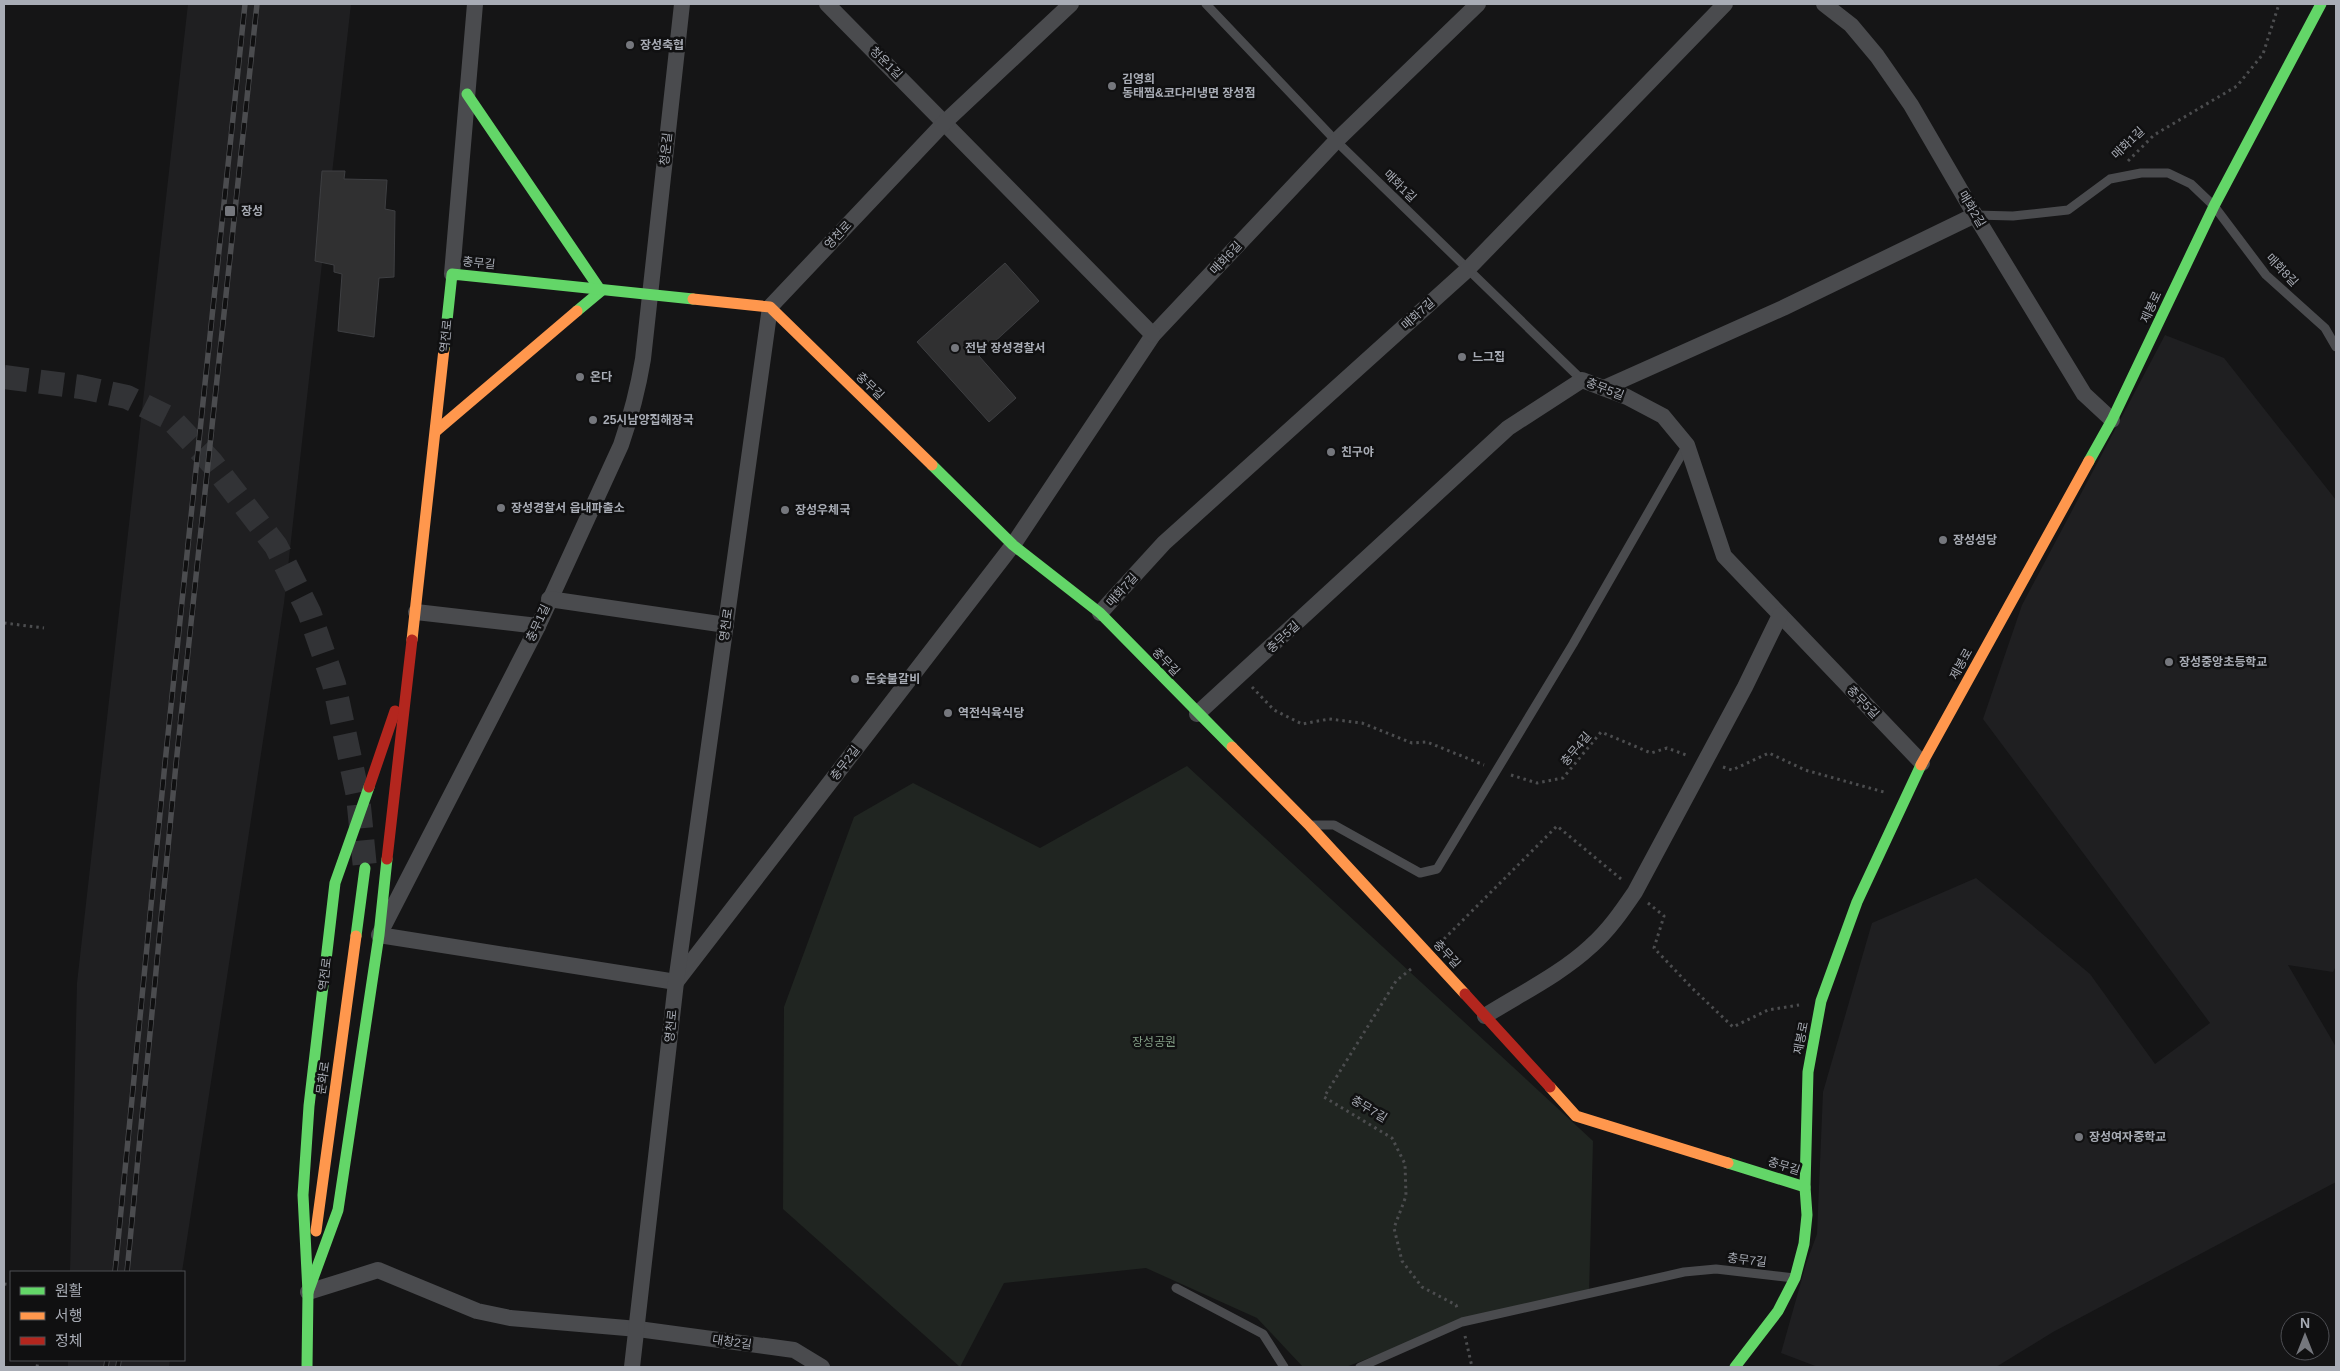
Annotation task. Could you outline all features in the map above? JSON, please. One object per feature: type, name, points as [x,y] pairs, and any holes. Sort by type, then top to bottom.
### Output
[{"type":"street","name":"역전로","points":[[308,1292],[338,1210],[379,935],[436,431],[476,4]]},
{"type":"street","name":"청운길","points":[[650,295],[682,4]]},
{"type":"street","name":"청운1길","points":[[828,4],[1153,335]]},
{"type":"street","name":"영천로","points":[[632,1367],[638,1329],[676,982],[770,307],[945,122],[1070,4]]},
{"type":"street","name":"매화6길","points":[[1013,545],[1153,335],[1336,141],[1478,4]]},
{"type":"street","name":"매화7길","points":[[1100,613],[1164,543],[1467,270],[1725,4]]},
{"type":"street","name":"매화2길","points":[[1824,4],[1851,25],[1877,56],[1911,105],[1975,215],[2084,394],[2112,420]]},
{"type":"street","name":"제봉로","points":[[1735,1367],[1778,1311],[1795,1278],[1804,1244],[1807,1215],[1805,1187],[1808,1072],[1821,1001],[1857,902],[1922,763],[2112,420],[2214,206],[2321,4]]},
{"type":"street","points":[[436,431],[602,291],[467,94]]},
{"type":"street","points":[[1604,388],[1782,308],[1975,215]]},
{"type":"street","name":"충무길","points":[[452,274],[770,307],[1013,545],[1100,613],[1197,714],[1310,826],[1576,1116],[1805,1187]]},
{"type":"street","name":"충무1길","points":[[379,935],[538,626],[621,444],[636,398],[643,360],[650,295]]},
{"type":"street","name":"충무5길","points":[[1197,714],[1508,428],[1582,380],[1604,388],[1663,416],[1687,445],[1724,556],[1922,763]]},
{"type":"street","name":"충무2길","points":[[676,982],[1013,545]]},
{"type":"street","points":[[549,600],[726,625]]},
{"type":"street","points":[[416,612],[538,626]]},
{"type":"street","points":[[1485,1016],[1544,980],[1591,946],[1617,918],[1635,892],[1780,615]]},
{"type":"street","name":"역전로","points":[[307,1367],[308,1292],[303,1195],[308,1116],[335,883],[410,668]]},
{"type":"street","name":"문화로","points":[[308,1292],[365,868]]},
{"type":"street","points":[[379,935],[676,982]]},
{"type":"street","name":"대창2길","points":[[308,1292],[378,1270],[477,1311],[510,1318],[638,1329],[794,1350],[822,1367]]},
{"type":"lane","name":"매화1길","points":[[1206,4],[1336,141],[1582,380]]},
{"type":"lane","name":"매화8길","points":[[2110,179],[2141,173],[2168,173],[2191,184],[2214,206],[2266,275],[2324,328],[2336,347]]},
{"type":"lane","points":[[1975,215],[2013,216],[2068,210],[2110,179]]},
{"type":"lane","points":[[1310,826],[1334,824],[1420,873],[1437,869],[1573,644],[1687,445]]},
{"type":"lane","name":"충무7길","points":[[1360,1367],[1462,1322],[1684,1272],[1716,1268],[1795,1278]]},
{"type":"lane","points":[[1176,1288],[1263,1334],[1284,1367]]},
{"type":"path","name":"매화1길","points":[[2110,179],[2154,135],[2237,86],[2263,54],[2279,4]]},
{"type":"path","points":[[4,623],[44,628]]},
{"type":"path","name":"충무4길","points":[[1240,676],[1274,710],[1302,724],[1330,719],[1362,722],[1412,743],[1427,742],[1497,770],[1537,783],[1563,778],[1601,732],[1651,753],[1667,748],[1732,770],[1769,753],[1806,770],[1904,798]]},
{"type":"path","name":"충무7길","points":[[1428,955],[1396,981],[1324,1097],[1392,1138],[1405,1164],[1406,1196],[1394,1228],[1402,1261],[1422,1287],[1456,1305],[1462,1322],[1472,1367]]},
{"type":"shaded area","points":[[188,4],[351,4],[284,603],[182,1271],[70,1271],[77,983]]},
{"type":"shaded area","points":[[2165,335],[2224,358],[2336,500],[2336,966],[2333,972],[2288,965],[2336,1047],[2336,1182],[2053,1332],[1996,1367],[1818,1367],[1781,1353],[1806,1264],[1817,1234],[1823,1092],[1872,923],[1976,878],[2090,974],[2155,1064],[2210,1023],[1983,719],[2022,605]]},
{"type":"shaded area","points":[[68,1361],[170,1361],[169,1367],[68,1367]]},
{"type":"green space","name":"장성공원","points":[[1187,766],[1593,1141],[1589,1295],[1462,1322],[1346,1367],[1303,1367],[1257,1318],[1146,1268],[1004,1283],[960,1367],[783,1209],[784,1007],[854,817],[913,783],[1040,848]]},
{"type":"building","points":[[322,171],[345,171],[344,179],[387,180],[385,209],[395,211],[394,277],[379,278],[374,337],[338,331],[342,274],[334,272],[334,265],[315,261]]},
{"type":"building","name":"전남 장성경찰서","points":[[1005,263],[1039,301],[979,356],[1016,398],[989,422],[917,342]]},
{"type":"tunnel","points":[[4,377],[81,387],[127,397],[171,419],[212,463],[276,546],[309,612],[334,684],[358,796],[365,868]]},
{"type":"railway","points":[[115,1271],[165,763],[245,4]]},
{"type":"railway","points":[[127,1271],[176,764],[257,4]]},
{"type":"railway","points":[[106,1367],[107,1361]]},
{"type":"railway","points":[[118,1367],[119,1361]]},
{"type":"traffic: fast","points":[[2089,461],[2112,420],[2214,206],[2321,4]]},
{"type":"traffic: fast","points":[[467,94],[601,291],[577,311]]},
{"type":"traffic: fast","points":[[444,349],[452,274],[693,299]]},
{"type":"traffic: fast","points":[[932,465],[1013,545],[1100,613],[1232,747]]},
{"type":"traffic: fast","points":[[1735,1367],[1778,1311],[1795,1278],[1804,1244],[1807,1215],[1805,1187],[1808,1072],[1821,1001],[1857,902],[1921,765]]},
{"type":"traffic: fast","points":[[307,1367],[308,1292],[303,1195],[309,1106],[335,883],[369,787]]},
{"type":"traffic: fast","points":[[308,1292],[338,1210],[379,935],[387,859]]},
{"type":"traffic: fast","points":[[356,936],[365,868]]},
{"type":"traffic: fast","points":[[1728,1163],[1805,1187]]},
{"type":"traffic: slow","points":[[693,299],[770,307],[932,465]]},
{"type":"traffic: slow","points":[[436,431],[577,311]]},
{"type":"traffic: slow","points":[[412,640],[444,349]]},
{"type":"traffic: slow","points":[[1921,765],[2089,461]]},
{"type":"traffic: slow","points":[[1232,747],[1310,826],[1465,994]]},
{"type":"traffic: slow","points":[[316,1231],[356,936]]},
{"type":"traffic: slow","points":[[1550,1087],[1576,1116],[1728,1163]]},
{"type":"traffic: jam","points":[[387,859],[412,640]]},
{"type":"traffic: jam","points":[[369,787],[395,711]]},
{"type":"traffic: jam","points":[[1465,994],[1550,1087]]},
{"type":"place","name":"장성축협","points":[[630,45]]},
{"type":"place","name":"김영희 동태찜&코다리냉면 장성점","points":[[1112,86]]},
{"type":"place","name":"장성","points":[[230,211]]},
{"type":"place","name":"전남 장성경찰서","points":[[955,348]]},
{"type":"place","name":"느그집","points":[[1462,357]]},
{"type":"place","name":"온다","points":[[580,377]]},
{"type":"place","name":"25시남양집해장국","points":[[593,420]]},
{"type":"place","name":"친구야","points":[[1331,452]]},
{"type":"place","name":"장성경찰서 읍내파출소","points":[[501,508]]},
{"type":"place","name":"장성우체국","points":[[785,510]]},
{"type":"place","name":"장성성당","points":[[1943,540]]},
{"type":"place","name":"장성중앙초등학교","points":[[2169,662]]},
{"type":"place","name":"돈숯불갈비","points":[[855,679]]},
{"type":"place","name":"역전식육식당","points":[[948,713]]},
{"type":"place","name":"장성여자중학교","points":[[2079,1137]]}]
